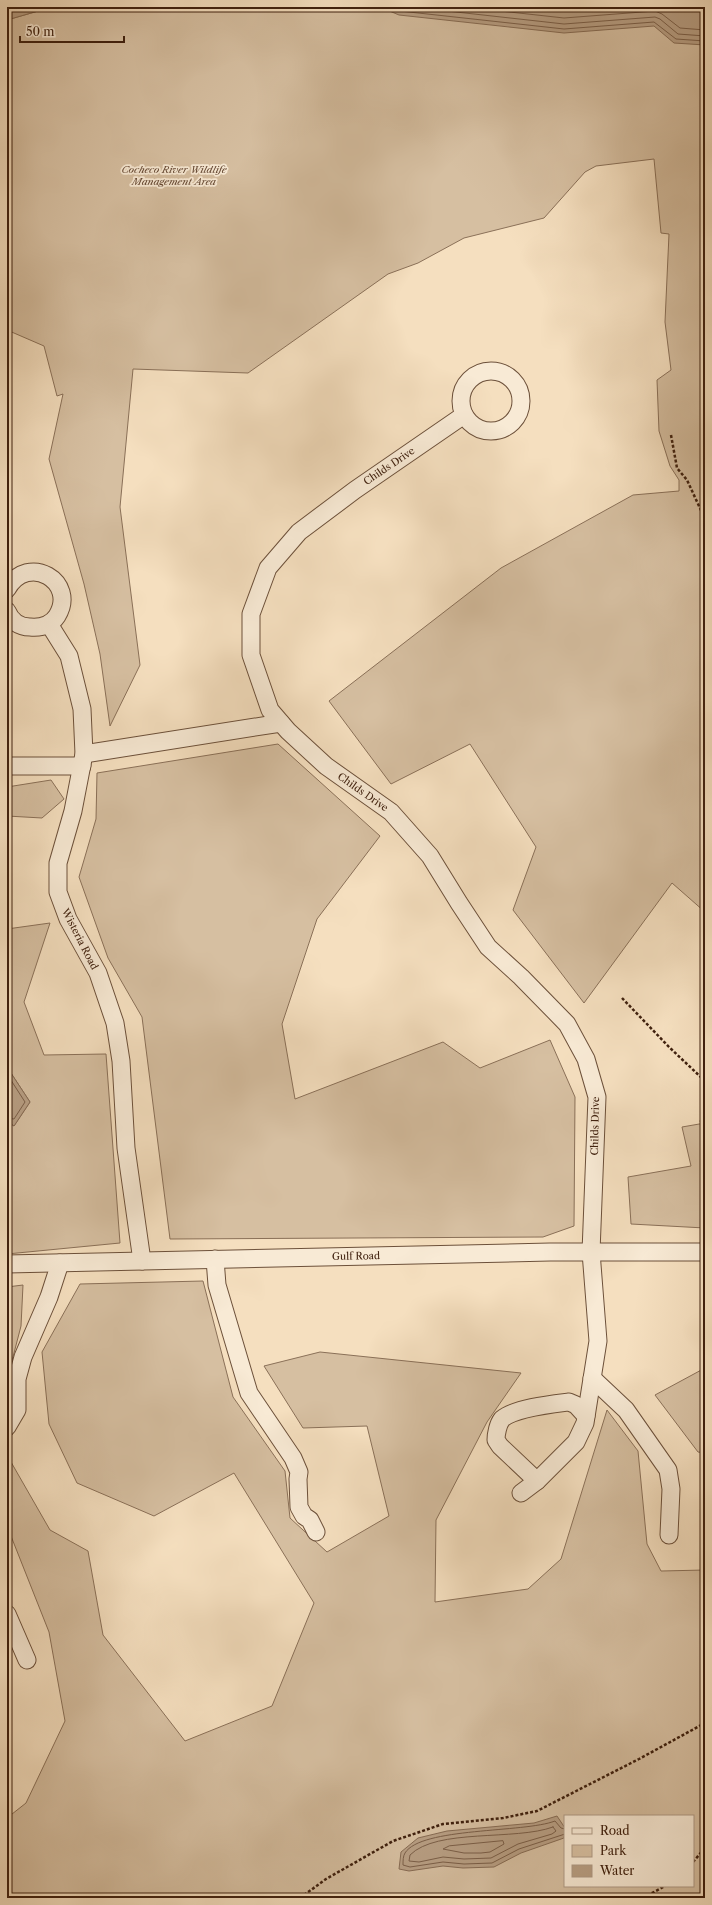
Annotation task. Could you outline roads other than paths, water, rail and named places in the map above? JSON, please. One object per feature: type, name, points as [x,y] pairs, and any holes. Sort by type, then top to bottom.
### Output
[{"type":"street","name":"Childs Drive","points":[[464,415],[354,490],[298,532],[268,568],[251,614],[251,655],[270,710],[281,723],[326,766],[391,812],[430,856],[458,903],[488,947],[521,977],[568,1024],[586,1059],[597,1097],[591,1252],[598,1342],[585,1423],[576,1442],[537,1481],[521,1493]]},
{"type":"street","points":[[7,589],[12,581],[20,575],[29,572],[40,572],[49,576],[60,589],[62,601],[60,610],[53,621],[37,628],[22,627],[14,621],[7,611]]},
{"type":"street","name":"Wisteria Road","points":[[49,624],[69,656],[82,708],[83,760],[73,810],[58,863],[58,892],[68,919],[98,973],[115,1023],[121,1061],[126,1148],[142,1261]]},
{"type":"street","points":[[7,766],[83,760],[281,723]]},
{"type":"street","name":"Gulf Road","points":[[7,1264],[591,1252],[705,1252]]},
{"type":"street","points":[[215,1259],[217,1285],[249,1393],[294,1458],[299,1472],[299,1507],[304,1516],[310,1520],[316,1532]]},
{"type":"street","points":[[7,1427],[17,1410],[17,1379],[23,1357],[50,1297],[60,1262]]},
{"type":"street","points":[[537,1481],[500,1446],[496,1440],[498,1427],[502,1419],[523,1410],[578,1399],[591,1384],[626,1410],[668,1470],[671,1489],[668,1535]]},
{"type":"street","points":[[569,1402],[576,1405],[586,1416]]},
{"type":"street","points":[[7,1614],[27,1660]]},
{"type":"water","points":[[7,7],[52,7],[7,20]]},
{"type":"water","points":[[380,7],[705,7],[705,45],[674,43],[654,26],[564,33],[399,15]]},
{"type":"water","points":[[7,1067],[30,1102],[14,1126],[7,1121]]},
{"type":"water","points":[[557,1816],[564,1826],[564,1838],[521,1853],[494,1867],[463,1868],[443,1866],[409,1871],[399,1869],[401,1852],[418,1838],[447,1831],[534,1823]]},
{"type":"park label","name":"Cocheco River Wildlife Management Area","points":[[174,174]]}]
